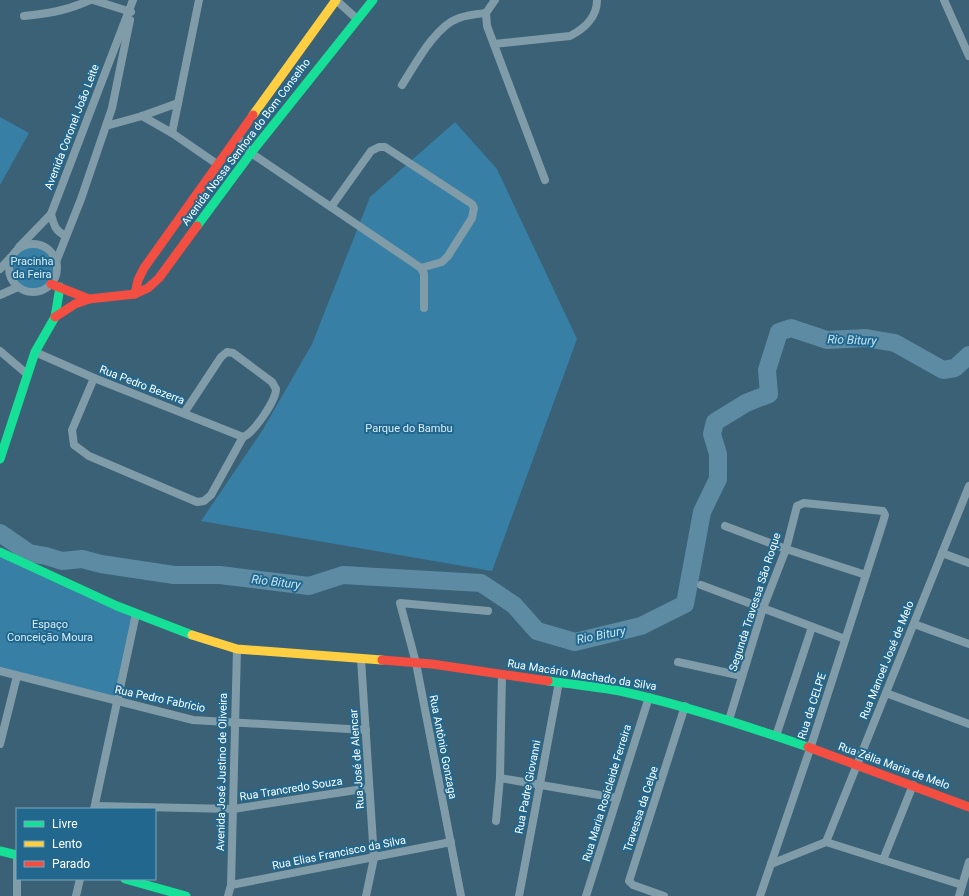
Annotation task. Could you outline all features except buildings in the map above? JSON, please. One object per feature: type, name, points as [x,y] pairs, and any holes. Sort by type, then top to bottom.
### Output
[{"type":"street","points":[[24,16],[58,12],[74,8],[90,0]]},
{"type":"street","points":[[55,317],[56,262],[81,199],[112,108],[131,7],[93,0]]},
{"type":"street","points":[[172,133],[199,0]]},
{"type":"street","points":[[336,0],[356,19]]},
{"type":"street","name":"Avenida Nossa Senhora do Bom Conselho","points":[[135,294],[138,280],[144,268],[218,164],[236,136],[336,0]]},
{"type":"street","name":"Avenida Nossa Senhora do Bom Conselho","points":[[55,285],[89,299],[135,294],[148,288],[158,278],[251,153],[356,19],[373,0]]},
{"type":"street","points":[[495,0],[486,13],[488,26],[545,180]]},
{"type":"street","points":[[494,44],[570,36],[580,31],[589,22],[598,0]]},
{"type":"street","points":[[944,0],[969,56]]},
{"type":"street","name":"Avenida Coronel João Leite","points":[[19,248],[51,214],[131,7]]},
{"type":"street","points":[[402,85],[432,40],[449,23],[458,18],[486,13]]},
{"type":"street","points":[[106,126],[142,116],[178,103]]},
{"type":"street","points":[[142,116],[172,133],[218,164]]},
{"type":"street","points":[[236,136],[251,153],[421,268],[424,274],[424,308]]},
{"type":"street","points":[[331,207],[371,151],[379,147],[385,147],[472,204],[474,208],[472,218],[448,256],[442,262],[421,268]]},
{"type":"street","points":[[51,214],[54,227],[58,232],[66,236]]},
{"type":"street","points":[[0,269],[19,248],[28,244],[37,243],[46,247],[52,253],[56,262]]},
{"type":"street","points":[[11,257],[9,263],[10,276],[18,287],[30,292],[37,292],[55,285]]},
{"type":"street","points":[[0,295],[18,287]]},
{"type":"street","points":[[0,459],[35,352],[55,317],[75,304],[89,299]]},
{"type":"street","points":[[0,351],[27,374]]},
{"type":"street","name":"Rua Pedro Bezerra","points":[[35,352],[94,378],[243,437]]},
{"type":"street","points":[[94,378],[72,430],[74,445],[89,456],[190,500],[200,502],[211,495],[243,437],[255,429],[273,399],[276,389],[272,382],[234,353],[227,352],[221,357],[184,413]]},
{"type":"street","name":"Rua Manoel José de Melo","points":[[826,842],[969,486]]},
{"type":"street","name":"Segunda Travessa São Roque","points":[[729,720],[763,608],[786,549],[797,506],[804,503],[881,510],[885,515],[883,522]]},
{"type":"street","name":"Rua da CELPE","points":[[760,896],[810,748],[883,522]]},
{"type":"street","points":[[725,526],[786,549],[866,575]]},
{"type":"street","name":"Rua Macário Machado da Silva","points":[[0,552],[136,614],[216,643],[237,649],[416,663],[559,682],[648,697],[685,706],[810,748]]},
{"type":"street","points":[[942,553],[969,563]]},
{"type":"street","points":[[701,585],[845,639]]},
{"type":"street","name":"Rua Antônio Gonzaga","points":[[462,896],[416,663],[400,603],[488,611]]},
{"type":"street","points":[[95,808],[136,614]]},
{"type":"street","points":[[914,624],[969,644]]},
{"type":"street","points":[[776,736],[812,627]]},
{"type":"street","name":"Avenida José Justino de Oliveira","points":[[228,896],[231,885],[237,649]]},
{"type":"street","name":"Rua José de Alencar","points":[[361,659],[374,858],[366,896]]},
{"type":"street","points":[[678,662],[742,676]]},
{"type":"street","name":"Rua Pedro Fabrício","points":[[0,671],[117,702],[193,720],[366,730]]},
{"type":"street","points":[[496,821],[500,778],[502,674]]},
{"type":"street","points":[[0,744],[17,676]]},
{"type":"street","name":"Rua Padre Giovanni","points":[[519,896],[559,682]]},
{"type":"street","points":[[886,693],[969,724]]},
{"type":"street","name":"Rua Maria Rosicleide Ferreira","points":[[586,896],[648,697]]},
{"type":"street","name":"Travessa da Celpe","points":[[664,896],[634,885],[630,881],[685,706]]},
{"type":"street","name":"Rua Zélia Maria de Melo","points":[[810,748],[969,807]]},
{"type":"street","points":[[500,778],[616,798]]},
{"type":"street","points":[[883,860],[913,785]]},
{"type":"street","name":"Rua Trancredo Souza","points":[[156,808],[233,809],[369,788]]},
{"type":"street","name":"Rua Elias Francisco da Silva","points":[[231,885],[451,842]]},
{"type":"street","points":[[771,864],[826,842],[962,885]]},
{"type":"street","points":[[0,851],[16,855]]},
{"type":"street","points":[[959,896],[969,862]]},
{"type":"street","points":[[17,880],[17,896]]},
{"type":"street","points":[[76,896],[80,880]]},
{"type":"street","points":[[129,880],[186,896]]},
{"type":"green space","points":[[0,117],[29,133],[0,185]]},
{"type":"green space","name":"Parque do Bambu","points":[[455,122],[497,169],[577,339],[492,571],[201,521],[262,431],[312,344],[370,197]]},
{"type":"green space","name":"Pracinha da Feira","points":[[28,247],[36,247],[44,250],[50,256],[53,268],[50,280],[44,286],[36,289],[28,289],[20,286],[14,280],[11,272],[11,264],[14,256],[20,250]]},
{"type":"green space","name":"Espaço Conceição Moura","points":[[0,552],[133,615],[114,698],[0,668]]},
{"type":"waterway","name":"Rio Bitury","points":[[0,533],[29,553],[62,561],[82,559],[101,564],[174,575],[220,575],[309,586],[343,575],[481,583],[514,605],[537,631],[575,642],[641,626],[685,604],[702,512],[718,479],[718,454],[712,434],[715,422],[746,403],[769,394],[767,370],[779,332],[791,328],[827,340],[866,338],[895,343],[943,370],[955,368],[969,355]]},
{"type":"traffic: fast","points":[[197,226],[251,153],[373,0]]},
{"type":"traffic: fast","points":[[0,459],[35,352],[55,317],[60,287]]},
{"type":"traffic: fast","points":[[0,552],[117,606],[192,635]]},
{"type":"traffic: fast","points":[[548,681],[620,691],[668,703],[715,716],[808,747]]},
{"type":"traffic: fast","points":[[0,851],[16,855]]},
{"type":"traffic: fast","points":[[129,880],[186,896]]},
{"type":"traffic: slow","points":[[253,115],[336,0]]},
{"type":"traffic: slow","points":[[192,635],[237,649],[382,660]]},
{"type":"traffic: jam","points":[[135,294],[138,280],[144,268],[253,115]]},
{"type":"traffic: jam","points":[[51,284],[89,299],[135,294],[148,288],[159,278],[197,226]]},
{"type":"traffic: jam","points":[[55,317],[75,304],[89,299]]},
{"type":"traffic: jam","points":[[382,660],[432,664],[548,681]]},
{"type":"traffic: jam","points":[[808,747],[969,807]]}]
